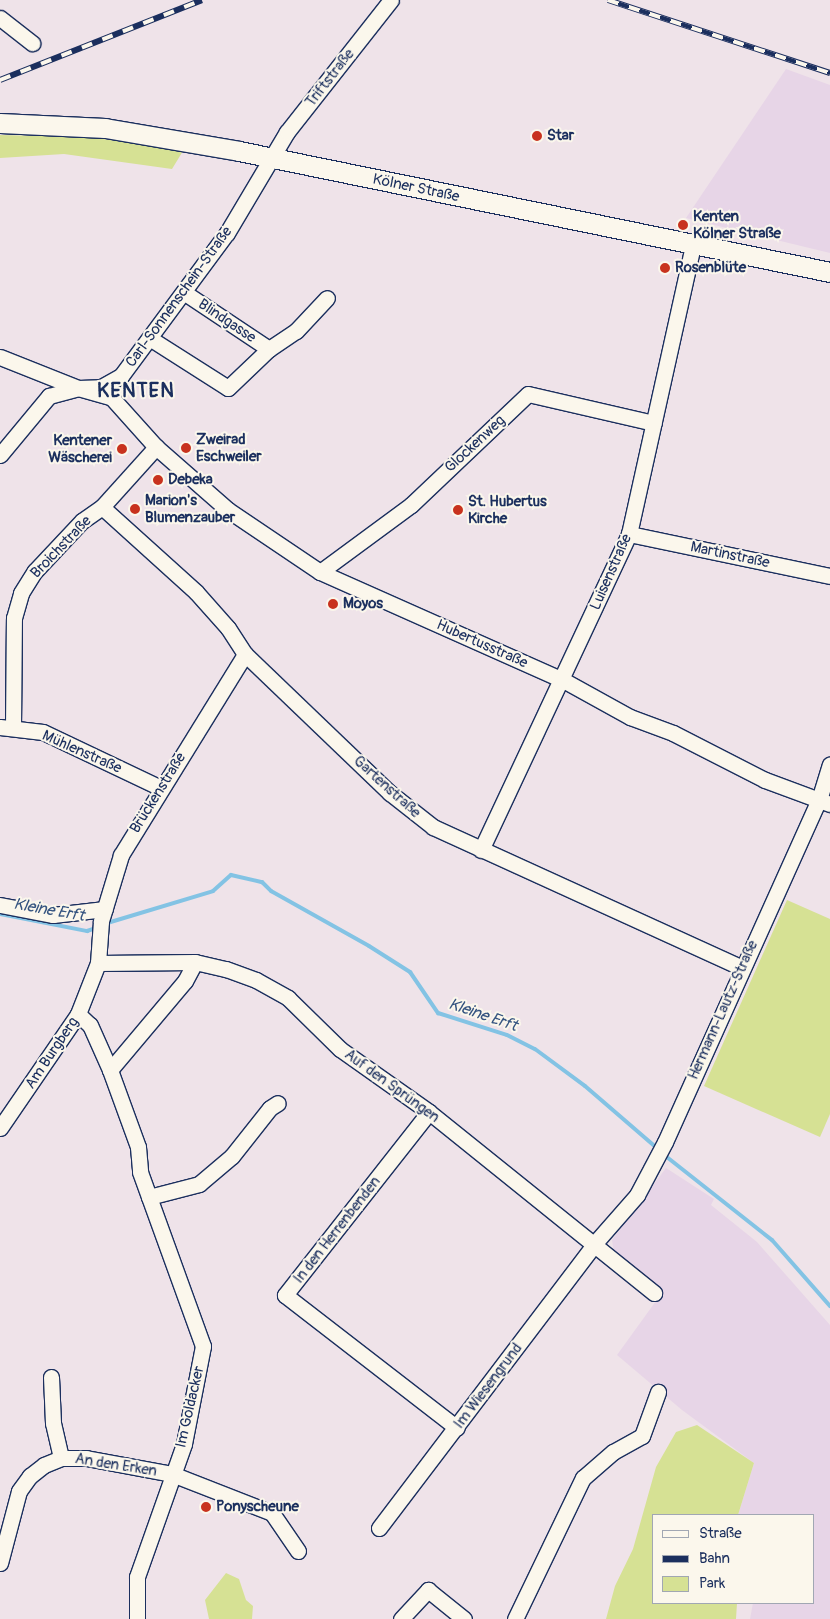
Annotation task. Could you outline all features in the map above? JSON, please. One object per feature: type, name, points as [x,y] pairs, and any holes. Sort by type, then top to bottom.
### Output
[{"type":"main road","name":"Kölner Straße","points":[[0,123],[105,128],[272,157],[693,246],[830,272]]},
{"type":"street","name":"Triftstraße","points":[[272,157],[287,132],[391,0]]},
{"type":"street","points":[[0,18],[32,42]]},
{"type":"street","name":"Carl-Sonnenschein-Straße","points":[[0,455],[42,402],[60,392],[112,382],[151,339],[227,233],[272,157]]},
{"type":"street","name":"Luisenstraße","points":[[481,850],[563,680],[629,534],[693,246]]},
{"type":"street","name":"Blindgasse","points":[[184,293],[269,349]]},
{"type":"street","name":"Blindgasse","points":[[151,339],[228,388],[269,349],[296,331],[327,298]]},
{"type":"street","points":[[0,357],[78,388]]},
{"type":"street","name":"Hubertusstraße","points":[[78,388],[112,398],[156,447],[228,510],[320,572],[563,680],[630,717],[673,733],[766,780],[824,802]]},
{"type":"street","name":"Glockenweg","points":[[320,572],[411,505],[528,394],[654,423]]},
{"type":"street","name":"Broichstraße","points":[[7,728],[14,618],[21,593],[55,550],[82,521],[102,507],[156,447]]},
{"type":"street","name":"Gartenstraße","points":[[102,507],[196,592],[228,628],[245,654],[390,793],[433,827],[742,968]]},
{"type":"street","name":"Martinstraße","points":[[629,534],[830,576]]},
{"type":"street","name":"Brückenstraße","points":[[97,943],[103,915],[121,855],[245,654]]},
{"type":"street","name":"Mühlenstraße","points":[[7,728],[43,732],[161,788]]},
{"type":"street","name":"Hermann-Lautz-Straße","points":[[595,1243],[638,1195],[654,1166],[742,968],[824,802],[830,765]]},
{"type":"street","points":[[0,905],[53,915],[103,915]]},
{"type":"street","name":"Am Burgberg","points":[[0,1128],[78,1014],[98,963],[97,943]]},
{"type":"street","points":[[110,1070],[185,981],[195,962]]},
{"type":"street","name":"Auf den Sprüngen","points":[[98,963],[195,962],[248,977],[288,998],[340,1049],[429,1112],[595,1243],[654,1293]]},
{"type":"street","name":"Im Goldacker","points":[[78,1014],[90,1025],[110,1070],[138,1147],[140,1172],[203,1346],[184,1444],[137,1577],[137,1619]]},
{"type":"street","points":[[149,1197],[199,1184],[232,1156],[270,1108],[278,1103]]},
{"type":"street","name":"In den Herrenbenden","points":[[429,1112],[285,1295],[457,1428]]},
{"type":"street","name":"Im Wiesengrund","points":[[379,1528],[457,1428],[595,1243]]},
{"type":"street","name":"An den Erken","points":[[51,1376],[53,1423],[61,1458]]},
{"type":"street","points":[[515,1619],[583,1478],[613,1452],[642,1436],[658,1392]]},
{"type":"street","name":"An den Erken","points":[[0,1563],[18,1491],[30,1476],[44,1465],[61,1458],[86,1458],[172,1474],[272,1513],[298,1551]]},
{"type":"street","points":[[401,1619],[428,1590],[464,1619]]},
{"type":"shaded area","points":[[786,69],[830,85],[830,253],[686,218]]},
{"type":"shaded area","points":[[666,1168],[714,1199],[711,1205],[757,1242],[830,1325],[830,1619],[750,1619],[753,1604],[815,1604],[815,1514],[738,1514],[754,1463],[682,1410],[617,1355],[656,1301],[614,1253],[612,1240]]},
{"type":"green space","points":[[0,135],[90,137],[183,151],[172,169],[64,154],[0,158]]},
{"type":"green space","points":[[787,900],[830,919],[830,1114],[820,1137],[704,1086]]},
{"type":"green space","points":[[697,1425],[754,1463],[738,1514],[652,1514],[652,1604],[737,1604],[736,1619],[606,1619],[615,1586],[633,1549],[656,1467],[676,1432]]},
{"type":"green space","points":[[226,1573],[239,1579],[246,1600],[253,1606],[252,1619],[209,1619],[205,1600]]},
{"type":"waterway","name":"Kleine Erft","points":[[104,924],[213,891],[231,875],[262,882],[271,891],[369,946],[410,972],[438,1013],[507,1035],[535,1049],[585,1086],[658,1149]]},
{"type":"waterway","name":"Kleine Erft","points":[[0,914],[87,931],[96,928]]},
{"type":"waterway","name":"Kleine Erft","points":[[663,1154],[772,1240],[830,1306]]},
{"type":"railway","points":[[0,80],[202,0]]},
{"type":"railway","points":[[608,0],[830,73]]},
{"type":"place","name":"Star","points":[[537,136]]},
{"type":"place","name":"Kenten Kölner Straße","points":[[683,225]]},
{"type":"place","name":"Rosenblüte","points":[[665,268]]},
{"type":"place","name":"Zweirad Eschweiler","points":[[186,448]]},
{"type":"place","name":"Kentener Wäscherei","points":[[122,449]]},
{"type":"place","name":"Debeka","points":[[158,480]]},
{"type":"place","name":"Marion's Blumenzauber","points":[[135,509]]},
{"type":"place","name":"St. Hubertus Kirche","points":[[458,510]]},
{"type":"place","name":"Moyos","points":[[333,604]]},
{"type":"place","name":"Ponyscheune","points":[[206,1507]]},
{"type":"district","name":"KENTEN","points":[[136,390]]}]
